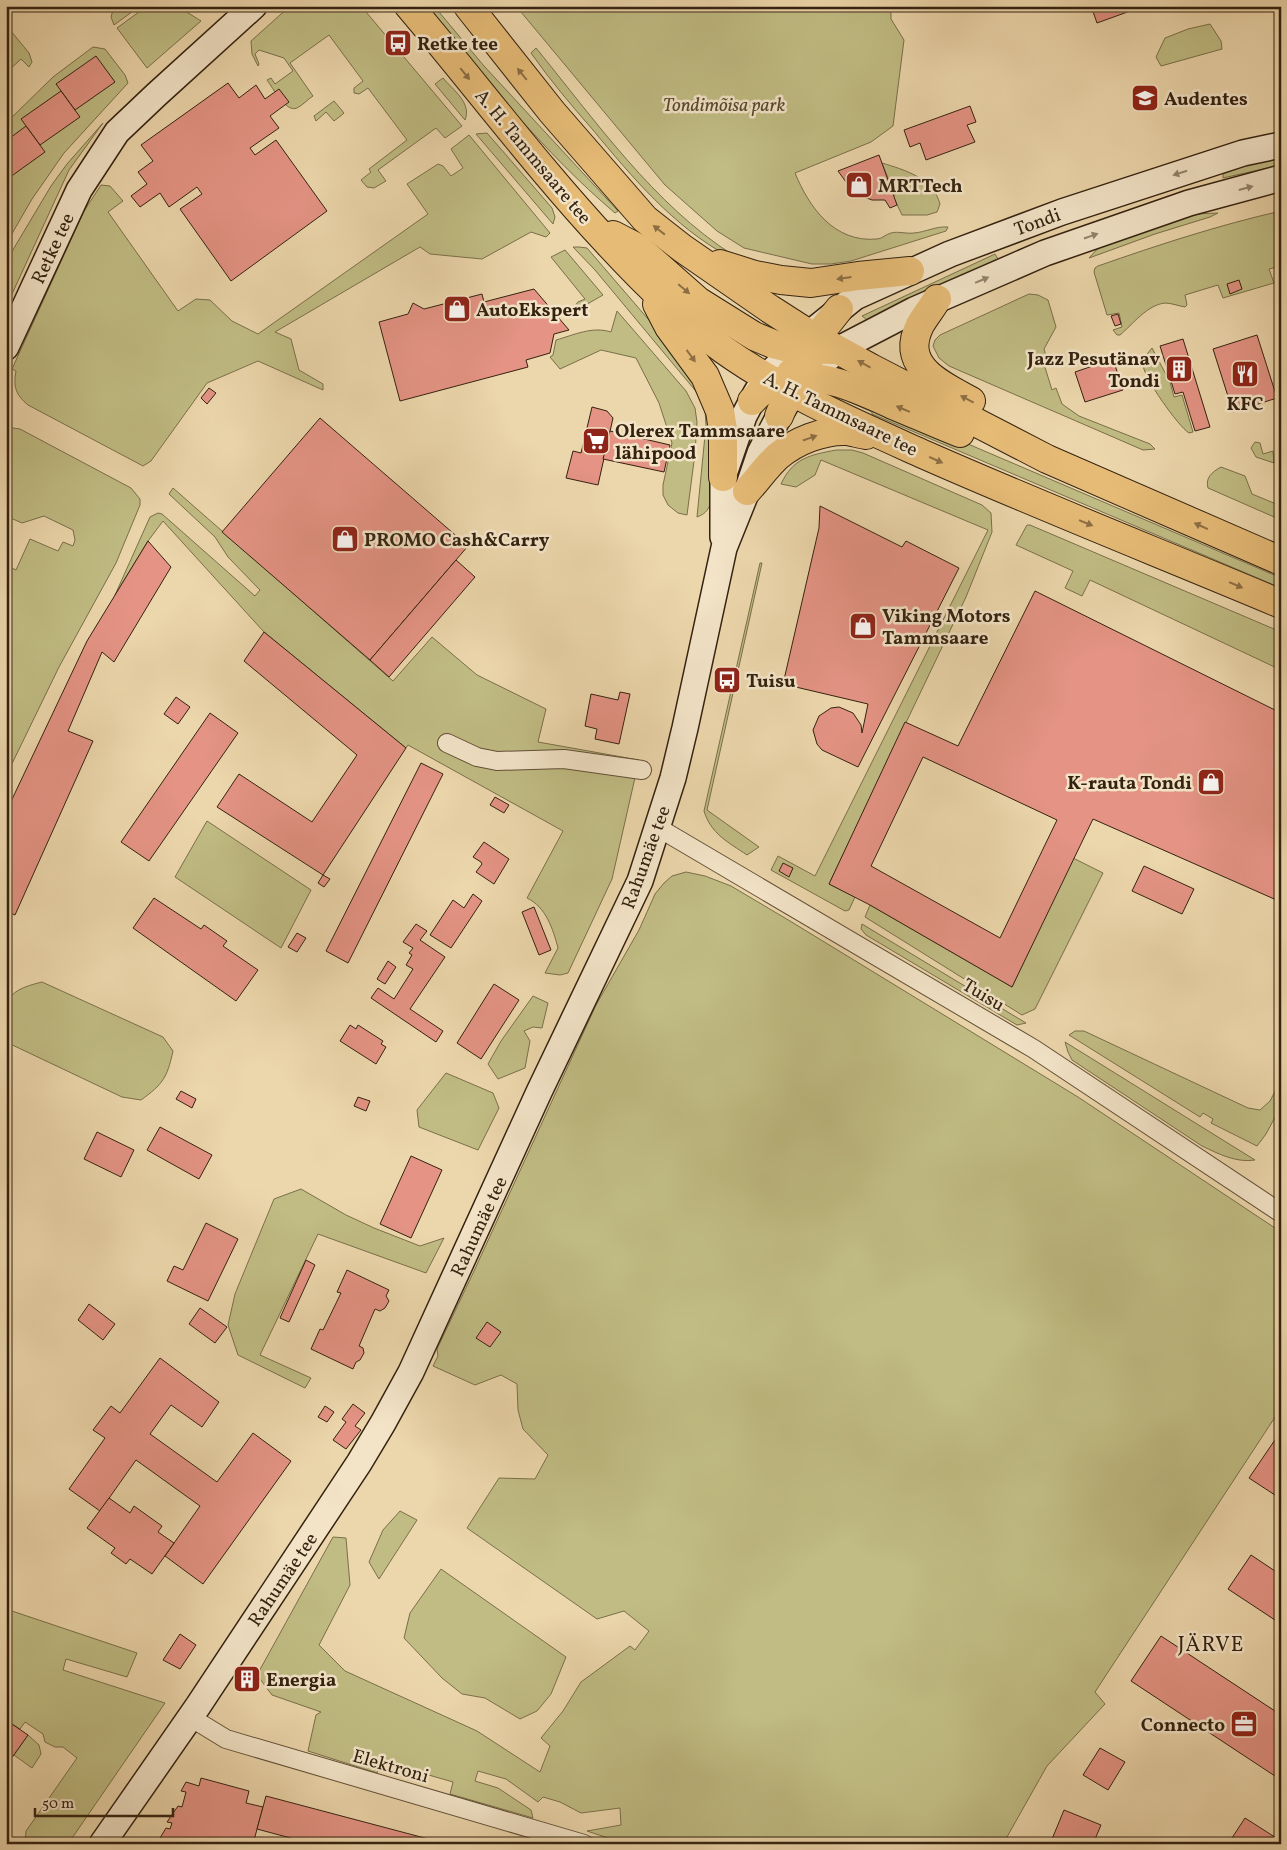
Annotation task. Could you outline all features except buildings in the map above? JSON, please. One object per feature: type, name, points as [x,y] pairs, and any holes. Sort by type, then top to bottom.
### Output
[{"type":"main road","name":"A. H. Tammsaare tee","points":[[409,6],[588,222],[646,285],[724,350],[787,383],[809,389],[815,399],[826,410],[994,485],[1281,604]]},
{"type":"main road","points":[[468,6],[552,112],[645,219],[682,248],[770,309],[786,327],[814,344],[1047,459],[1281,561]]},
{"type":"main road","points":[[588,222],[638,248],[698,301],[739,327],[773,344],[814,344]]},
{"type":"main road","points":[[682,248],[717,263],[755,275],[781,280],[811,283],[910,271]]},
{"type":"main road","points":[[646,285],[669,327],[705,376],[720,412],[723,430],[723,477]]},
{"type":"main road","points":[[937,299],[920,325],[916,335],[915,349],[918,362],[926,374],[958,394],[1006,419],[1047,459]]},
{"type":"main road","points":[[779,416],[787,383],[839,309]]},
{"type":"main road","points":[[752,401],[765,388],[787,383],[852,387],[984,444],[1047,459]]},
{"type":"main road","points":[[747,491],[777,457],[794,444],[810,438],[830,432],[847,431],[892,440]]},
{"type":"street","name":"Retke tee","points":[[6,347],[79,190],[117,132],[254,6]]},
{"type":"street","name":"Tondi","points":[[839,309],[856,297],[964,248],[1062,212],[1244,153],[1281,145]]},
{"type":"street","name":"Tondi","points":[[787,383],[814,344],[937,299],[1070,243],[1189,202],[1281,178]]},
{"type":"street","name":"Rahumäe tee","points":[[724,548],[723,477],[744,416],[752,401]]},
{"type":"street","name":"Rahumäe tee","points":[[102,1844],[190,1718],[359,1463],[411,1372],[539,1092],[640,881],[672,778],[685,728],[724,548],[760,453],[779,416]]},
{"type":"street","points":[[447,743],[477,757],[497,761],[564,759],[642,770]]},
{"type":"street","name":"Tuisu","points":[[657,827],[1034,1049],[1281,1213]]},
{"type":"street","name":"Elektroni","points":[[190,1718],[226,1739],[584,1844]]},
{"type":"green space","points":[[114,6],[140,6],[114,25],[111,17]]},
{"type":"green space","points":[[147,6],[177,6],[201,21],[147,68],[117,28]]},
{"type":"green space","points":[[290,6],[361,6],[462,126],[445,138],[436,128],[378,170],[386,181],[374,188],[367,187],[361,180],[371,172],[369,169],[407,140],[368,88],[359,94],[354,93],[354,88],[363,81],[329,35],[290,63],[313,96],[299,107],[293,109],[280,99],[267,80],[271,78],[275,84],[293,71],[284,58],[259,50],[255,54],[258,66],[252,54],[251,41]]},
{"type":"green space","points":[[424,6],[434,6],[484,66],[618,211],[615,213],[589,190],[539,140]]},
{"type":"green space","name":"Tondimõisa park","points":[[516,6],[891,6],[891,19],[904,40],[893,126],[871,142],[795,173],[816,210],[836,229],[848,235],[862,239],[877,239],[894,232],[914,233],[939,227],[948,227],[946,231],[851,261],[831,264],[812,264],[744,248],[717,231],[665,185]]},
{"type":"green space","points":[[1210,24],[1221,41],[1222,49],[1161,66],[1156,57],[1165,38],[1188,29]]},
{"type":"green space","points":[[6,25],[29,53],[32,62],[29,67],[21,59],[6,73]]},
{"type":"green space","points":[[93,47],[105,49],[125,75],[128,83],[64,153],[32,199],[6,244],[6,123],[53,77]]},
{"type":"green space","points":[[536,48],[603,132],[652,187],[704,235],[733,255],[728,256],[708,244],[655,200],[546,73],[531,53]]},
{"type":"green space","points":[[443,78],[464,102],[466,108],[465,120],[435,84]]},
{"type":"green space","points":[[334,101],[344,113],[334,121],[326,112],[316,121],[314,116]]},
{"type":"green space","points":[[103,123],[69,170],[6,307],[6,264],[14,248],[51,186],[67,164]]},
{"type":"green space","points":[[487,133],[552,208],[555,217],[553,224],[476,134]]},
{"type":"green space","points":[[469,135],[550,233],[546,237],[531,232],[482,259],[430,254],[420,247],[275,332],[291,339],[299,370],[323,384],[323,390],[258,361],[207,383],[151,461],[143,466],[28,405],[18,394],[15,386],[16,371],[12,369],[84,211],[101,185],[110,186],[123,201],[108,212],[178,311],[196,299],[210,300],[232,321],[258,334],[428,214],[407,184],[438,164],[443,166],[451,176],[463,168],[451,149]]},
{"type":"green space","points":[[1281,155],[1281,165],[1223,178],[1223,174]]},
{"type":"green space","points":[[882,163],[909,172],[925,181],[936,195],[940,204],[937,212],[927,215],[902,215],[893,196],[895,195]]},
{"type":"green space","points":[[1281,211],[1281,266],[1269,269],[1274,283],[1223,298],[1218,285],[1185,295],[1187,305],[1185,307],[1165,303],[1152,307],[1120,335],[1117,335],[1113,330],[1122,327],[1119,313],[1107,315],[1094,272],[1095,268],[1189,236]]},
{"type":"green space","points":[[1218,213],[1089,258],[1102,244],[1194,214]]},
{"type":"green space","points":[[573,247],[587,248],[685,362],[699,395],[595,270]]},
{"type":"green space","points":[[565,250],[603,295],[575,311],[573,308],[578,302],[585,299],[551,257]]},
{"type":"green space","points":[[995,254],[998,259],[867,320],[862,316]]},
{"type":"green space","points":[[1029,294],[1038,295],[1048,300],[1056,327],[1044,349],[1047,359],[1043,361],[1052,390],[1056,388],[1062,404],[1079,416],[1150,444],[1155,449],[1143,450],[949,366],[939,358],[933,346],[935,340],[940,335]]},
{"type":"green space","points":[[617,311],[686,391],[695,408],[697,422],[695,453],[687,515],[678,513],[668,505],[663,495],[663,485],[672,443],[659,403],[636,358],[601,350],[560,369],[550,357],[553,355],[556,340],[590,331],[604,330],[611,332]]},
{"type":"green space","points":[[1152,348],[1170,382],[1174,397],[1182,395],[1193,432],[1189,433],[1177,421],[1149,380],[1143,362]]},
{"type":"green space","points":[[851,396],[1281,578],[1281,588],[872,414],[872,412],[847,401]]},
{"type":"green space","points":[[710,406],[713,458],[712,498],[707,511],[697,517],[706,425],[705,409]]},
{"type":"green space","points":[[6,427],[20,429],[131,488],[140,499],[140,505],[116,563],[59,667],[6,776],[6,565],[16,570],[30,539],[58,551],[63,542],[73,546],[75,540],[73,530],[44,516],[22,523],[6,516],[6,469],[9,463],[6,461]]},
{"type":"green space","points":[[1255,442],[1260,443],[1263,454],[1273,451],[1274,463],[1256,457],[1251,448]]},
{"type":"green space","points":[[836,450],[852,450],[863,453],[982,505],[991,513],[992,532],[966,597],[829,884],[855,897],[849,910],[845,911],[771,870],[778,856],[815,876],[988,530],[821,460],[815,475],[796,487],[781,484],[791,468],[803,459]]},
{"type":"green space","points":[[1221,467],[1245,476],[1252,494],[1281,506],[1281,520],[1208,488],[1207,484],[1210,476]]},
{"type":"green space","points":[[173,488],[393,681],[432,637],[477,675],[546,709],[538,742],[639,760],[612,879],[568,973],[560,975],[545,973],[558,948],[548,919],[534,902],[527,898],[563,831],[408,745],[406,748],[264,632],[163,521],[148,541],[115,595],[150,517],[158,513],[162,514],[255,596],[260,590],[228,557],[215,537],[169,494]]},
{"type":"green space","points":[[1027,525],[1281,632],[1281,670],[1090,580],[1082,596],[1065,588],[1073,571],[1016,545]]},
{"type":"green space","points":[[760,563],[762,563],[707,810],[759,847],[747,855],[716,832],[704,811]]},
{"type":"green space","points":[[207,821],[311,890],[281,948],[175,877]]},
{"type":"green space","points":[[1073,858],[1103,873],[1035,1009],[1022,1015],[865,917],[870,905],[1012,987]]},
{"type":"green space","points":[[686,872],[705,876],[731,886],[790,921],[1078,1097],[1281,1232],[1281,1408],[1095,1692],[1105,1704],[1047,1766],[1003,1844],[626,1844],[587,1831],[621,1825],[620,1808],[581,1813],[560,1802],[543,1797],[538,1802],[506,1779],[478,1771],[475,1781],[498,1788],[531,1810],[533,1818],[450,1794],[453,1782],[380,1761],[377,1773],[308,1751],[316,1715],[321,1712],[272,1695],[257,1675],[333,1537],[346,1538],[350,1585],[319,1645],[345,1671],[477,1731],[540,1772],[550,1746],[541,1738],[563,1711],[581,1682],[630,1646],[635,1650],[649,1631],[624,1611],[597,1619],[467,1528],[499,1478],[535,1479],[548,1455],[523,1429],[518,1410],[517,1384],[501,1375],[475,1385],[433,1366],[438,1356],[437,1349],[596,1005],[639,930],[655,894],[672,876]]},
{"type":"green space","points":[[862,924],[1026,1023],[1017,1025],[866,935],[861,929]]},
{"type":"green space","points":[[42,982],[163,1037],[173,1051],[169,1068],[159,1085],[141,1100],[122,1097],[6,1042],[6,1009],[8,1001],[19,990]]},
{"type":"green space","points":[[533,996],[548,1003],[542,1028],[533,1027],[524,1031],[530,1041],[525,1068],[498,1079],[488,1064],[501,1041]]},
{"type":"green space","points":[[1075,1031],[1084,1031],[1248,1108],[1260,1110],[1270,1101],[1281,1080],[1281,1106],[1266,1134],[1257,1146],[1211,1123],[1213,1119],[1203,1113],[1200,1117],[1069,1035]]},
{"type":"green space","points":[[1065,1042],[1255,1160],[1234,1159],[1202,1146],[1072,1060]]},
{"type":"green space","points":[[446,1073],[493,1093],[499,1108],[478,1150],[419,1127],[417,1110]]},
{"type":"green space","points":[[301,1189],[346,1215],[420,1246],[444,1238],[426,1273],[318,1234],[260,1355],[311,1378],[305,1388],[238,1355],[228,1325],[235,1294],[274,1199]]},
{"type":"green space","points":[[400,1511],[417,1520],[379,1579],[369,1562],[383,1530]]},
{"type":"green space","points":[[441,1569],[566,1657],[551,1694],[537,1711],[520,1719],[485,1698],[462,1694],[442,1678],[404,1638],[410,1613]]},
{"type":"green space","points":[[6,1609],[137,1653],[127,1677],[66,1659],[63,1670],[165,1703],[68,1844],[25,1844],[26,1831],[77,1758],[63,1747],[55,1747],[45,1742],[43,1734],[25,1722],[20,1729],[6,1720]]},
{"type":"green space","points":[[28,1735],[39,1745],[41,1754],[32,1768],[14,1755]]},
{"type":"place","name":"Retke tee","points":[[398,43]]},
{"type":"place","name":"Audentes","points":[[1145,98]]},
{"type":"place","name":"MRTTech","points":[[859,185]]},
{"type":"place","name":"AutoEkspert","points":[[457,309]]},
{"type":"place","name":"Jazz Pesutänav Tondi","points":[[1179,369]]},
{"type":"place","name":"KFC","points":[[1245,374]]},
{"type":"place","name":"Olerex Tammsaare lähipood","points":[[596,441]]},
{"type":"place","name":"PROMO Cash&Carry","points":[[345,539]]},
{"type":"place","name":"Viking Motors Tammsaare","points":[[863,626]]},
{"type":"place","name":"Tuisu","points":[[727,680]]},
{"type":"place","name":"K-rauta Tondi","points":[[1211,782]]},
{"type":"place","name":"Energia","points":[[247,1679]]},
{"type":"place","name":"Connecto","points":[[1244,1724]]},
{"type":"district","name":"JÄRVE","points":[[1211,1644]]}]
